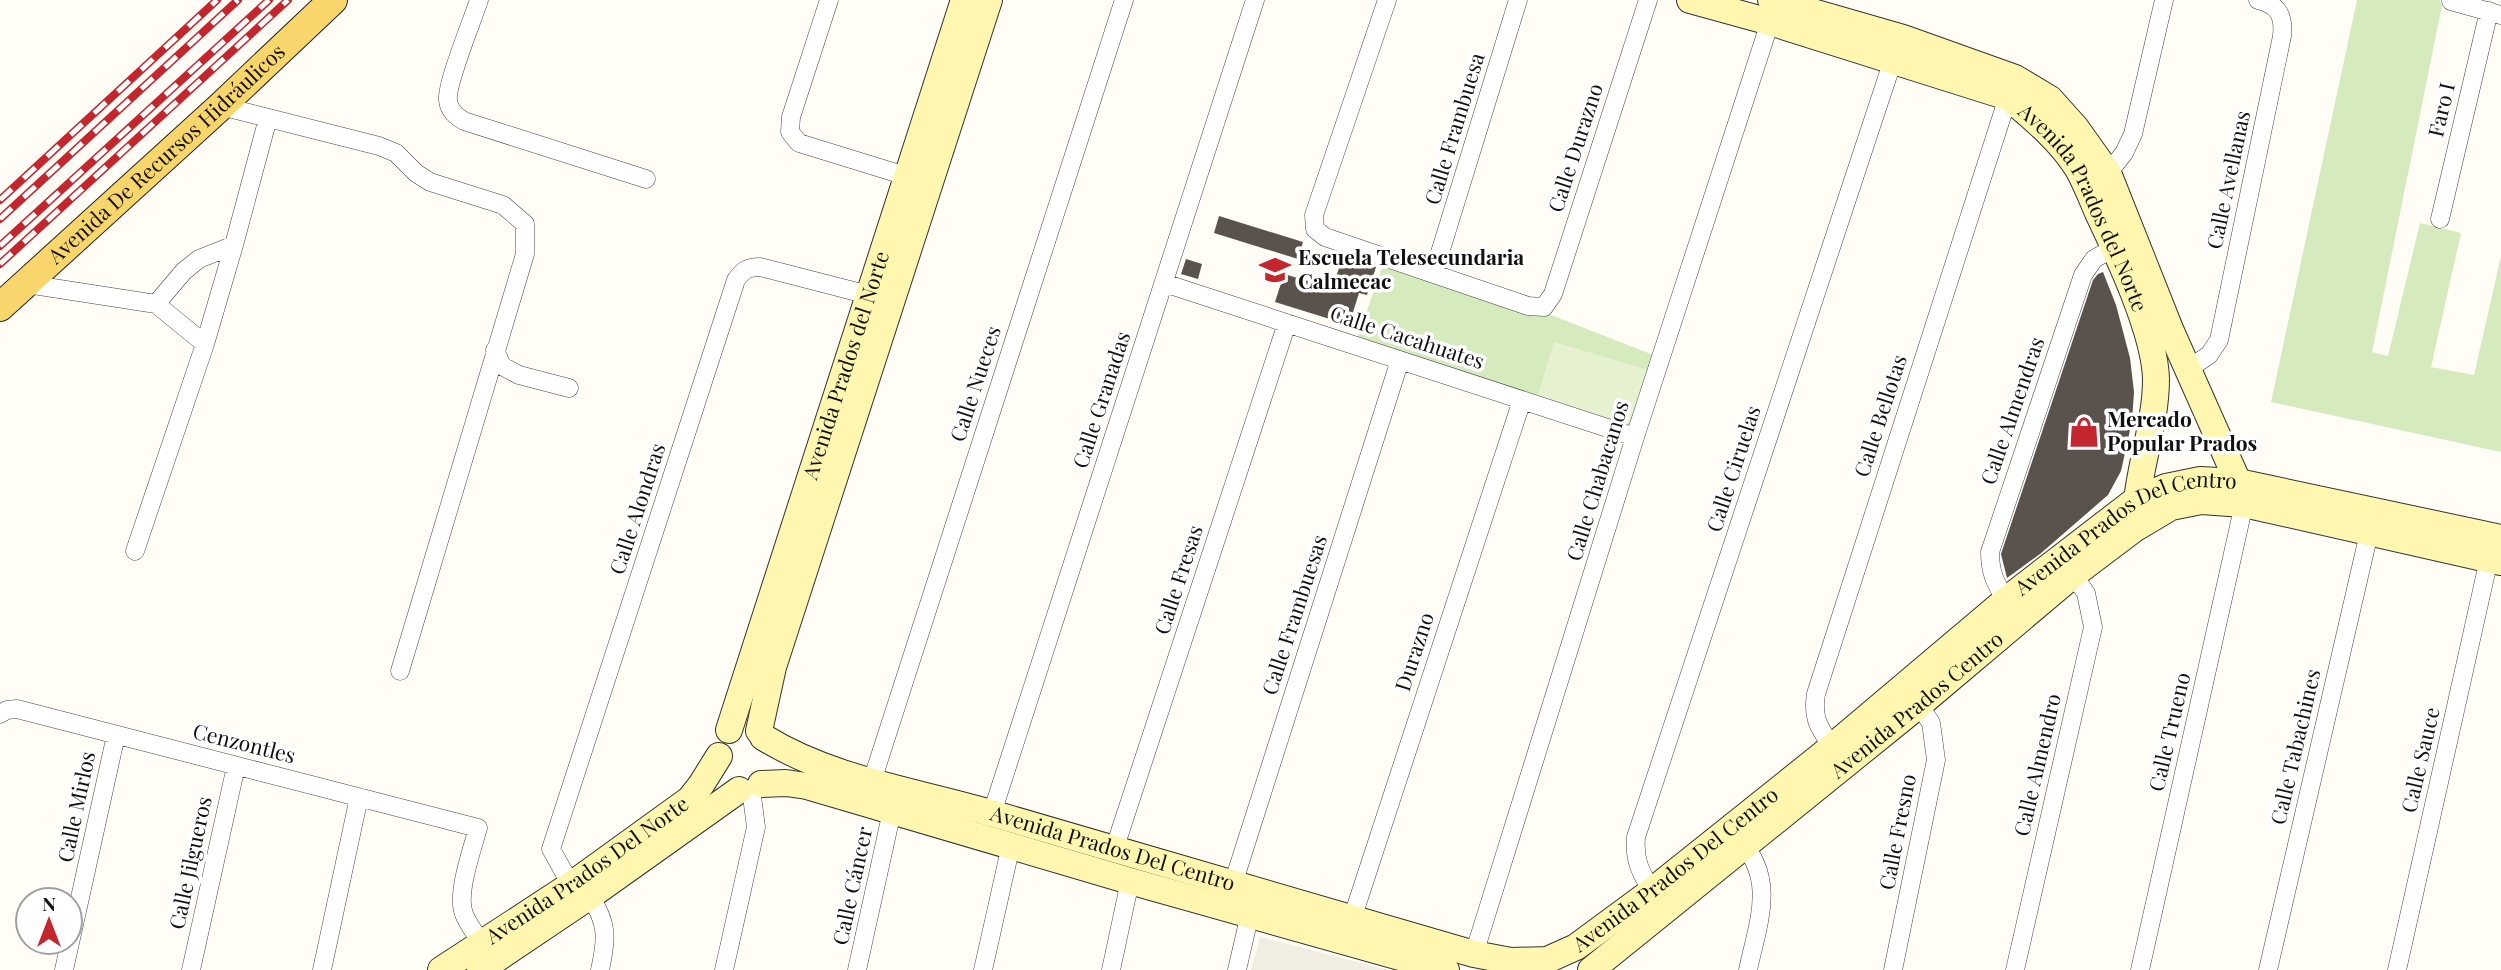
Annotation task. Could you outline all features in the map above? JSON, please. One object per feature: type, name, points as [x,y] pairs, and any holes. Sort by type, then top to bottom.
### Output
[{"type":"main road","name":"Avenida De Recursos Hidráulicos","points":[[0,307],[333,0]]},
{"type":"main road","name":"Avenida Prados del Norte","points":[[729,730],[869,295],[898,243],[906,176],[964,0]]},
{"type":"main road","name":"Avenida Prados del Norte","points":[[761,734],[773,667],[898,243],[989,0]]},
{"type":"main road","name":"Avenida Prados del Norte","points":[[1690,0],[1770,11],[1903,38],[2015,78],[2050,99],[2067,135],[2078,169],[2115,247],[2160,333],[2188,369],[2254,496]]},
{"type":"main road","name":"Avenida Prados del Norte","points":[[1770,11],[1894,60],[2008,97],[2036,120],[2067,135],[2108,173],[2160,333],[2155,412],[2137,499],[2134,529]]},
{"type":"main road","name":"Avenida Prados Del Centro","points":[[761,734],[804,760],[1114,850],[1246,896],[1352,919],[1474,954],[1511,961],[1547,960],[1576,947],[1652,891],[1737,837],[1832,747],[2006,600],[2137,499],[2165,486],[2200,480],[2254,496]]},
{"type":"main road","points":[[2254,496],[2369,533],[2497,553]]},
{"type":"main road","points":[[2254,496],[2497,553]]},
{"type":"main road","name":"Avenida Prados Centro","points":[[1591,970],[1737,837],[1920,705],[2073,575],[2134,529],[2171,507],[2254,496]]},
{"type":"main road","points":[[750,788],[768,765],[769,753],[761,734],[752,726],[744,725],[729,730],[724,737],[719,756],[720,767],[730,784],[750,788],[786,783],[807,786],[1130,881],[1246,896],[1436,969]]},
{"type":"main road","name":"Avenida Prados Del Norte","points":[[441,970],[486,958],[581,890],[690,799],[719,756]]},
{"type":"main road","name":"Avenida Prados Del Norte","points":[[581,890],[750,788]]},
{"type":"street","points":[[479,0],[450,85],[448,100],[452,113],[464,121],[646,179]]},
{"type":"street","points":[[829,0],[791,117],[790,132],[799,143],[906,176]]},
{"type":"street","name":"Calle Nueces","points":[[872,781],[1124,0]]},
{"type":"street","name":"Calle Granadas","points":[[992,813],[1255,0]]},
{"type":"street","points":[[1387,0],[1314,215],[1315,229],[1325,237],[1434,272]]},
{"type":"street","name":"Calle Frambuesa","points":[[1434,272],[1518,0]]},
{"type":"street","name":"Calle Durazno","points":[[1434,272],[1528,306],[1544,307],[1553,294],[1648,0]]},
{"type":"street","points":[[2108,173],[2124,153],[2133,134],[2164,0]]},
{"type":"street","name":"Calle Avellanas","points":[[2188,369],[2209,355],[2219,340],[2283,36],[2284,22],[2279,10],[2269,2],[2258,0]]},
{"type":"street","points":[[2451,1],[2495,13]]},
{"type":"street","name":"Calle Chabacanos","points":[[1474,954],[1770,11]]},
{"type":"street","name":"Faro I","points":[[2440,219],[2495,13]]},
{"type":"street","name":"Calle Ciruelas","points":[[1652,891],[1637,862],[1636,837],[1894,60]]},
{"type":"street","name":"Calle Bellotas","points":[[1832,747],[1819,727],[1814,710],[1816,694],[2008,97]]},
{"type":"street","points":[[221,106],[379,146],[397,153],[416,173],[430,182],[503,205],[525,224],[525,254],[400,671]]},
{"type":"street","points":[[135,551],[205,344],[268,118]]},
{"type":"street","points":[[156,304],[198,259],[234,246]]},
{"type":"street","name":"Calle Almendras","points":[[2006,600],[1995,584],[1990,568],[1990,552],[2083,275],[2094,259],[2115,247]]},
{"type":"street","name":"Calle Alondras","points":[[600,970],[606,944],[606,928],[599,910],[551,849],[736,280],[741,271],[760,267],[869,295]]},
{"type":"street","name":"Calle Cacahuates","points":[[1164,283],[1635,437]]},
{"type":"street","points":[[27,284],[156,304],[205,344]]},
{"type":"street","name":"Calle Fresas","points":[[1114,850],[1287,323]]},
{"type":"street","points":[[495,350],[502,366],[519,375],[569,388]]},
{"type":"street","name":"Calle Frambuesas","points":[[1237,970],[1246,896],[1400,360]]},
{"type":"street","name":"Durazno","points":[[1352,919],[1521,400]]},
{"type":"street","name":"Calle Trueno","points":[[2140,970],[2254,496]]},
{"type":"street","name":"Calle Tabachines","points":[[2268,970],[2369,533]]},
{"type":"street","name":"Calle Sauce","points":[[2397,970],[2497,553]]},
{"type":"street","name":"Calle Almendro","points":[[2015,970],[2093,627],[2086,593],[2073,575]]},
{"type":"street","name":"Calle Fresno","points":[[1893,970],[1936,760],[1931,723],[1920,705]]},
{"type":"street","name":"Cenzontles","points":[[0,714],[17,709],[478,828],[461,905],[486,958]]},
{"type":"street","name":"Calle Mirlos","points":[[64,970],[116,735]]},
{"type":"street","name":"Calle Jilgueros","points":[[191,970],[236,766]]},
{"type":"street","points":[[724,970],[756,827],[750,788]]},
{"type":"street","points":[[322,970],[359,797]]},
{"type":"street","name":"Calle Cáncer","points":[[857,970],[892,811]]},
{"type":"street","points":[[1737,837],[1757,865],[1762,884],[1762,903],[1748,970]]},
{"type":"street","points":[[983,970],[1011,845]]},
{"type":"street","points":[[1111,970],[1130,881]]},
{"type":"green space","points":[[2357,0],[2439,0],[2442,5],[2372,352],[2388,356],[2420,223],[2461,233],[2431,367],[2474,375],[2501,256],[2501,452],[2271,402]]},
{"type":"green space","points":[[1386,256],[1528,306],[1661,358],[1635,437],[1355,345]]},
{"type":"green space","points":[[1554,342],[1649,370],[1631,429],[1536,401]]},
{"type":"shaded area","points":[[1260,937],[1388,970],[1251,970]]},
{"type":"building","points":[[1219,216],[1303,242],[1298,259],[1214,233]]},
{"type":"building","points":[[1343,257],[1376,267],[1367,295],[1359,293],[1349,325],[1275,302],[1284,274],[1332,288]]},
{"type":"building","points":[[1186,259],[1202,264],[1198,279],[1181,274]]},
{"type":"building","name":"Mercado Popular Prados","points":[[2103,272],[2116,305],[2130,358],[2134,392],[2132,421],[2121,471],[2108,495],[2040,554],[2007,578],[2001,554],[2093,280]]},
{"type":"railway","points":[[0,200],[217,0]]},
{"type":"railway","points":[[0,219],[238,0]]},
{"type":"railway","points":[[0,246],[269,0]]},
{"type":"railway","points":[[0,264],[288,0]]},
{"type":"place","name":"Escuela Telesecundaria Calmecac","points":[[1275,270]]},
{"type":"place","name":"Mercado Popular Prados","points":[[2084,432]]}]
